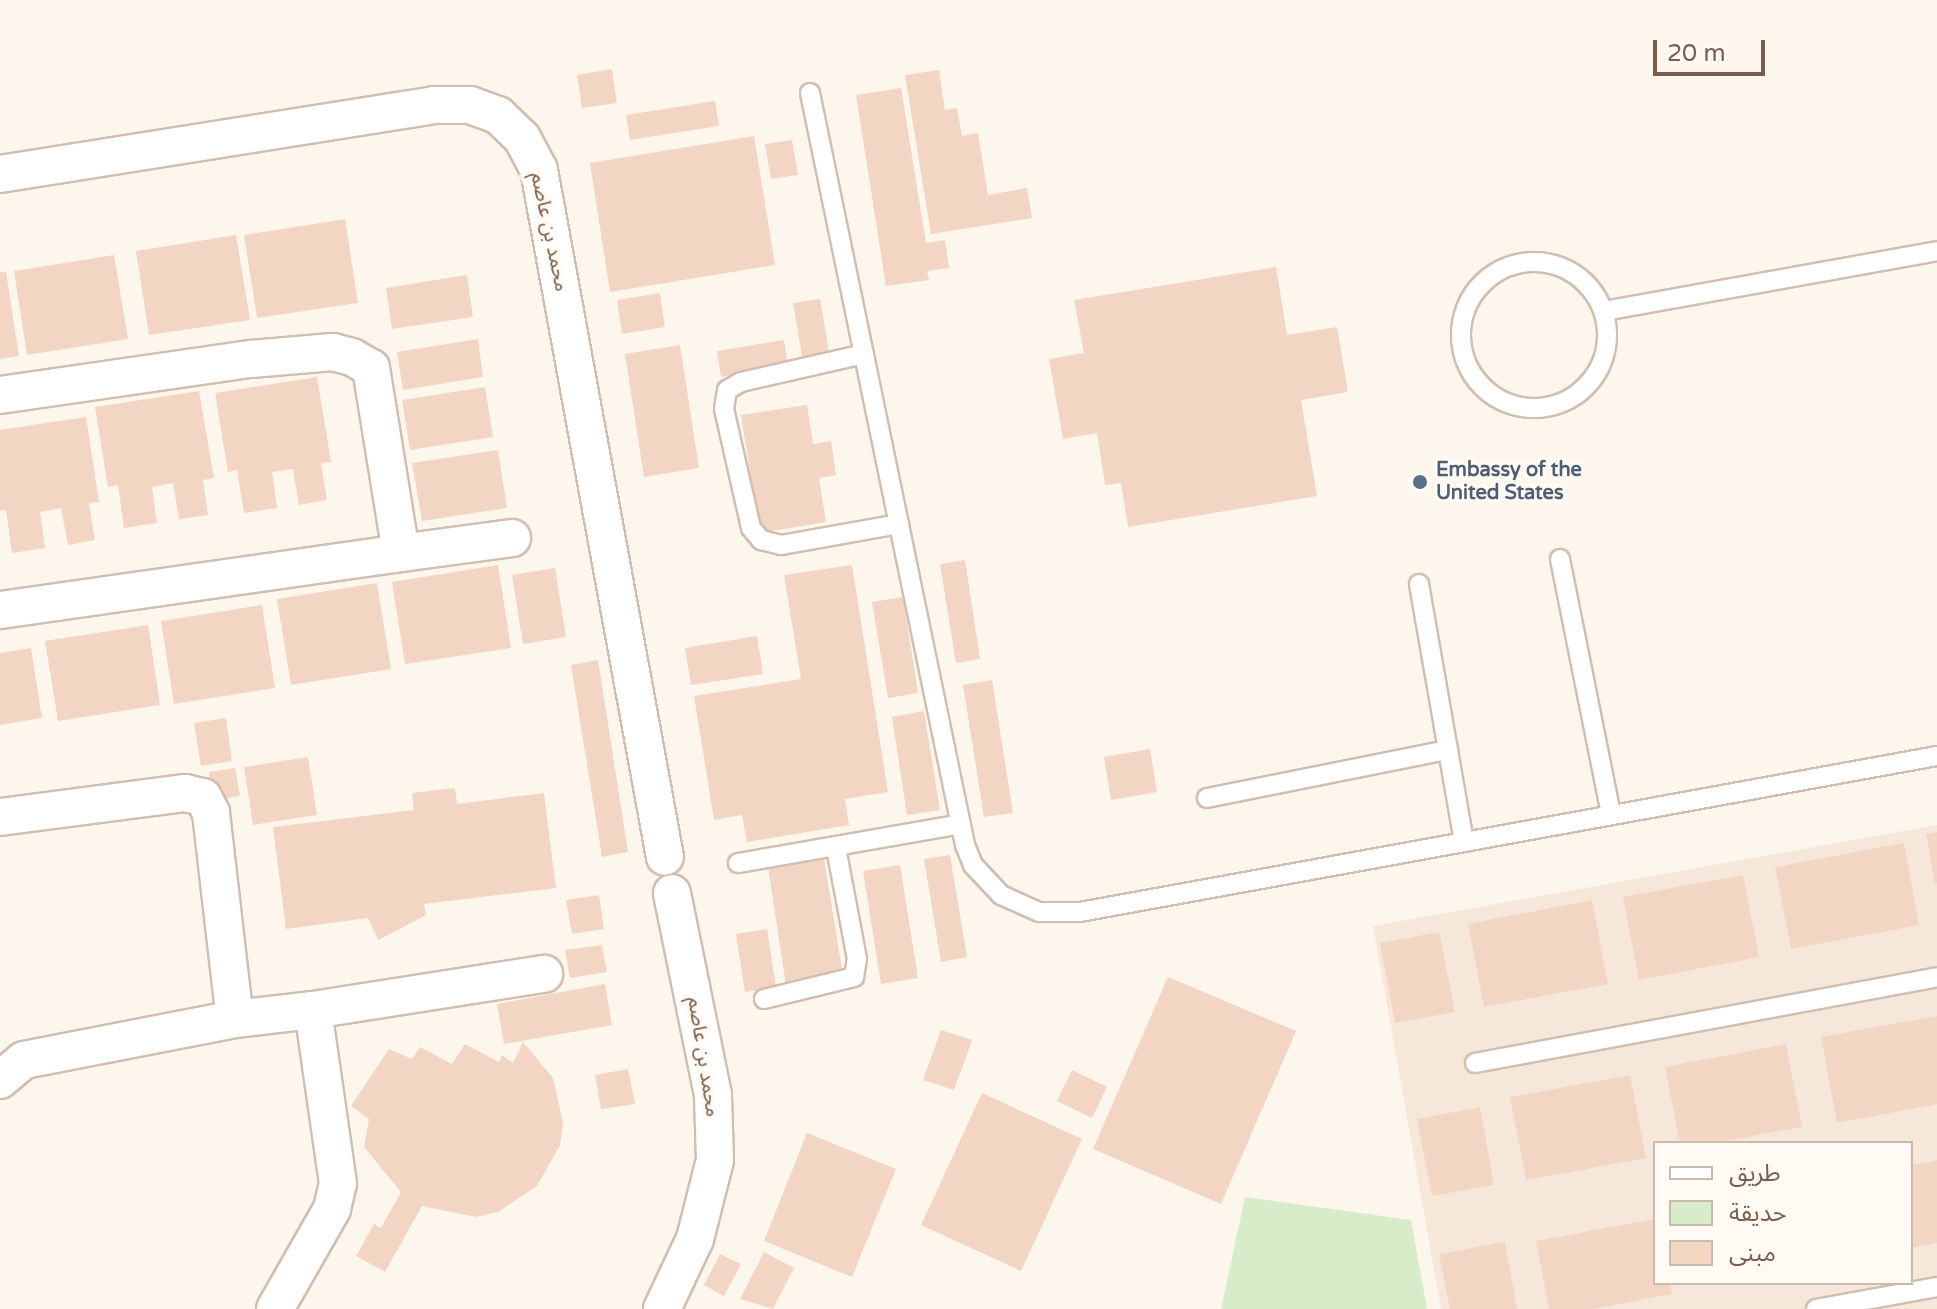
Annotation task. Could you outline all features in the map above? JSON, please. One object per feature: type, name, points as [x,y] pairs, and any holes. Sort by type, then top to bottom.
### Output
[{"type":"street","name":"محمد بن عاصم","points":[[0,174],[434,105],[470,105],[498,115],[522,138],[539,170],[665,857]]},
{"type":"street","points":[[0,395],[251,359],[333,352],[352,357],[371,368],[401,553]]},
{"type":"street","points":[[0,610],[512,538]]},
{"type":"street","points":[[0,817],[185,793],[203,797],[211,813],[235,1019]]},
{"type":"street","name":"محمد بن عاصم","points":[[662,1309],[695,1239],[715,1160],[713,1095],[672,893]]},
{"type":"street","points":[[0,1080],[24,1060],[235,1019],[544,974]]},
{"type":"street","points":[[275,1309],[332,1209],[338,1183],[313,1010]]},
{"type":"lane","points":[[810,93],[961,824],[973,865],[985,882],[1019,906],[1060,914],[1937,756]]},
{"type":"lane","points":[[1604,311],[1937,251]]},
{"type":"lane","points":[[1528,262],[1563,269],[1592,290],[1604,311],[1608,335],[1592,380],[1552,406],[1528,408],[1484,389],[1461,347],[1461,323],[1469,300],[1504,268],[1528,262]]},
{"type":"lane","points":[[864,354],[741,382],[727,390],[724,409],[751,528],[761,540],[781,545],[899,524]]},
{"type":"lane","points":[[1560,559],[1611,815]]},
{"type":"lane","points":[[1419,584],[1464,842]]},
{"type":"lane","points":[[1207,798],[1448,750]]},
{"type":"lane","points":[[738,863],[961,824]]},
{"type":"lane","points":[[764,999],[854,977],[857,959],[836,848]]},
{"type":"lane","points":[[1475,1063],[1937,977]]},
{"type":"lane","points":[[1816,1309],[1937,1287]]},
{"type":"shaded area","points":[[1937,825],[1937,1309],[1441,1309],[1373,926]]},
{"type":"green space","points":[[1245,1197],[1411,1220],[1427,1309],[1221,1309]]},
{"type":"building","points":[[612,69],[617,103],[582,108],[577,75]]},
{"type":"building","points":[[939,70],[945,110],[957,108],[962,136],[978,133],[988,195],[1027,188],[1032,218],[931,234],[905,75]]},
{"type":"building","points":[[901,88],[926,243],[945,240],[949,268],[927,271],[929,280],[886,286],[856,95]]},
{"type":"building","points":[[715,101],[719,126],[630,140],[626,115]]},
{"type":"building","points":[[754,136],[775,265],[610,292],[590,163]]},
{"type":"building","points":[[792,140],[798,175],[771,179],[765,144]]},
{"type":"building","points":[[345,219],[358,303],[257,318],[244,235]]},
{"type":"building","points":[[236,235],[250,320],[149,335],[136,251]]},
{"type":"building","points":[[114,255],[128,339],[27,355],[14,271]]},
{"type":"building","points":[[1276,267],[1287,335],[1337,327],[1348,392],[1301,400],[1317,496],[1128,527],[1121,483],[1105,485],[1097,433],[1063,439],[1049,359],[1084,353],[1074,300]]},
{"type":"building","points":[[0,272],[6,272],[19,356],[0,359]]},
{"type":"building","points":[[467,275],[473,317],[392,329],[386,288]]},
{"type":"building","points":[[660,293],[665,327],[622,334],[617,300]]},
{"type":"building","points":[[820,299],[830,357],[803,362],[793,303]]},
{"type":"building","points":[[478,339],[483,377],[403,390],[397,352]]},
{"type":"building","points":[[784,340],[788,366],[721,377],[717,351]]},
{"type":"building","points":[[680,345],[699,468],[644,477],[625,354]]},
{"type":"building","points":[[317,377],[331,462],[321,463],[327,500],[299,505],[293,469],[272,472],[277,508],[244,513],[237,470],[228,472],[215,393]]},
{"type":"building","points":[[485,387],[493,437],[410,450],[402,400]]},
{"type":"building","points":[[199,391],[214,478],[203,480],[208,515],[179,519],[173,483],[152,487],[157,523],[124,528],[118,485],[108,487],[95,407]]},
{"type":"building","points":[[807,405],[813,444],[831,441],[836,475],[819,478],[826,522],[760,533],[741,415]]},
{"type":"building","points":[[86,417],[99,502],[89,503],[95,540],[68,545],[61,508],[40,512],[45,548],[12,553],[6,510],[0,511],[0,430]]},
{"type":"building","points":[[498,450],[507,508],[422,521],[412,463]]},
{"type":"building","points":[[965,560],[980,659],[956,663],[940,564]]},
{"type":"building","points":[[498,565],[511,648],[405,664],[392,582]]},
{"type":"building","points":[[852,565],[888,792],[845,799],[849,825],[747,842],[742,815],[714,820],[694,696],[801,679],[784,575]]},
{"type":"building","points":[[555,568],[566,637],[523,644],[512,575]]},
{"type":"building","points":[[377,583],[391,669],[291,685],[277,599]]},
{"type":"building","points":[[903,597],[918,693],[888,698],[872,602]]},
{"type":"building","points":[[262,605],[275,688],[174,704],[161,621]]},
{"type":"building","points":[[148,625],[160,705],[58,721],[45,641]]},
{"type":"building","points":[[757,636],[763,674],[691,685],[685,648]]},
{"type":"building","points":[[31,648],[42,718],[0,725],[0,653]]},
{"type":"building","points":[[598,660],[628,852],[602,857],[571,665]]},
{"type":"building","points":[[992,680],[1013,813],[984,817],[963,685]]},
{"type":"building","points":[[924,711],[940,810],[907,815],[892,717]]},
{"type":"building","points":[[226,718],[232,761],[201,766],[194,723]]},
{"type":"building","points":[[1150,749],[1157,792],[1111,800],[1104,757]]},
{"type":"building","points":[[308,757],[317,815],[253,825],[244,767]]},
{"type":"building","points":[[235,768],[240,796],[214,800],[209,772]]},
{"type":"building","points":[[455,788],[457,804],[544,793],[556,888],[424,904],[426,915],[378,940],[368,918],[286,929],[273,827],[414,810],[412,793]]},
{"type":"building","points":[[1937,832],[1937,883],[1935,883],[1926,834]]},
{"type":"building","points":[[1904,843],[1919,925],[1791,949],[1775,867]]},
{"type":"building","points":[[950,855],[967,957],[941,962],[924,859]]},
{"type":"building","points":[[824,858],[843,976],[786,985],[768,867]]},
{"type":"building","points":[[900,865],[918,978],[881,984],[863,871]]},
{"type":"building","points":[[1743,875],[1759,957],[1639,980],[1623,897]]},
{"type":"building","points":[[599,895],[604,929],[572,934],[566,900]]},
{"type":"building","points":[[1592,900],[1608,984],[1484,1007],[1468,924]]},
{"type":"building","points":[[767,929],[776,987],[745,992],[736,934]]},
{"type":"building","points":[[1439,932],[1455,1012],[1395,1023],[1380,943]]},
{"type":"building","points":[[602,945],[607,972],[570,978],[565,950]]},
{"type":"building","points":[[1168,977],[1296,1031],[1221,1204],[1093,1149]]},
{"type":"building","points":[[605,984],[612,1025],[504,1044],[497,1004]]},
{"type":"building","points":[[1937,1016],[1937,1104],[1837,1123],[1821,1037]]},
{"type":"building","points":[[941,1030],[972,1040],[954,1090],[923,1080]]},
{"type":"building","points":[[523,1042],[553,1078],[563,1123],[560,1145],[537,1186],[498,1212],[476,1217],[422,1206],[385,1272],[356,1256],[374,1224],[381,1228],[401,1192],[364,1147],[369,1119],[351,1106],[389,1049],[412,1059],[420,1047],[452,1064],[465,1044],[499,1062],[502,1055],[513,1063]]},
{"type":"building","points":[[1786,1044],[1802,1127],[1725,1141],[1680,1141],[1665,1067]]},
{"type":"building","points":[[628,1069],[635,1104],[601,1109],[595,1075]]},
{"type":"building","points":[[1072,1070],[1107,1087],[1092,1118],[1057,1101]]},
{"type":"building","points":[[1630,1075],[1646,1158],[1526,1180],[1510,1097]]},
{"type":"building","points":[[982,1093],[1082,1139],[1021,1271],[921,1225]]},
{"type":"building","points":[[1480,1107],[1494,1185],[1432,1196],[1417,1119]]},
{"type":"building","points":[[807,1133],[896,1169],[852,1277],[764,1241]]},
{"type":"building","points":[[1937,1160],[1937,1243],[1913,1248],[1913,1165]]},
{"type":"building","points":[[1653,1219],[1653,1285],[1670,1285],[1672,1294],[1592,1309],[1549,1309],[1536,1241]]},
{"type":"building","points":[[1505,1242],[1517,1309],[1450,1309],[1439,1254]]},
{"type":"building","points":[[764,1252],[794,1268],[773,1309],[740,1299]]},
{"type":"building","points":[[720,1254],[741,1264],[724,1296],[704,1285]]},
{"type":"place","name":"Embassy of the United States","points":[[1420,482]]}]
